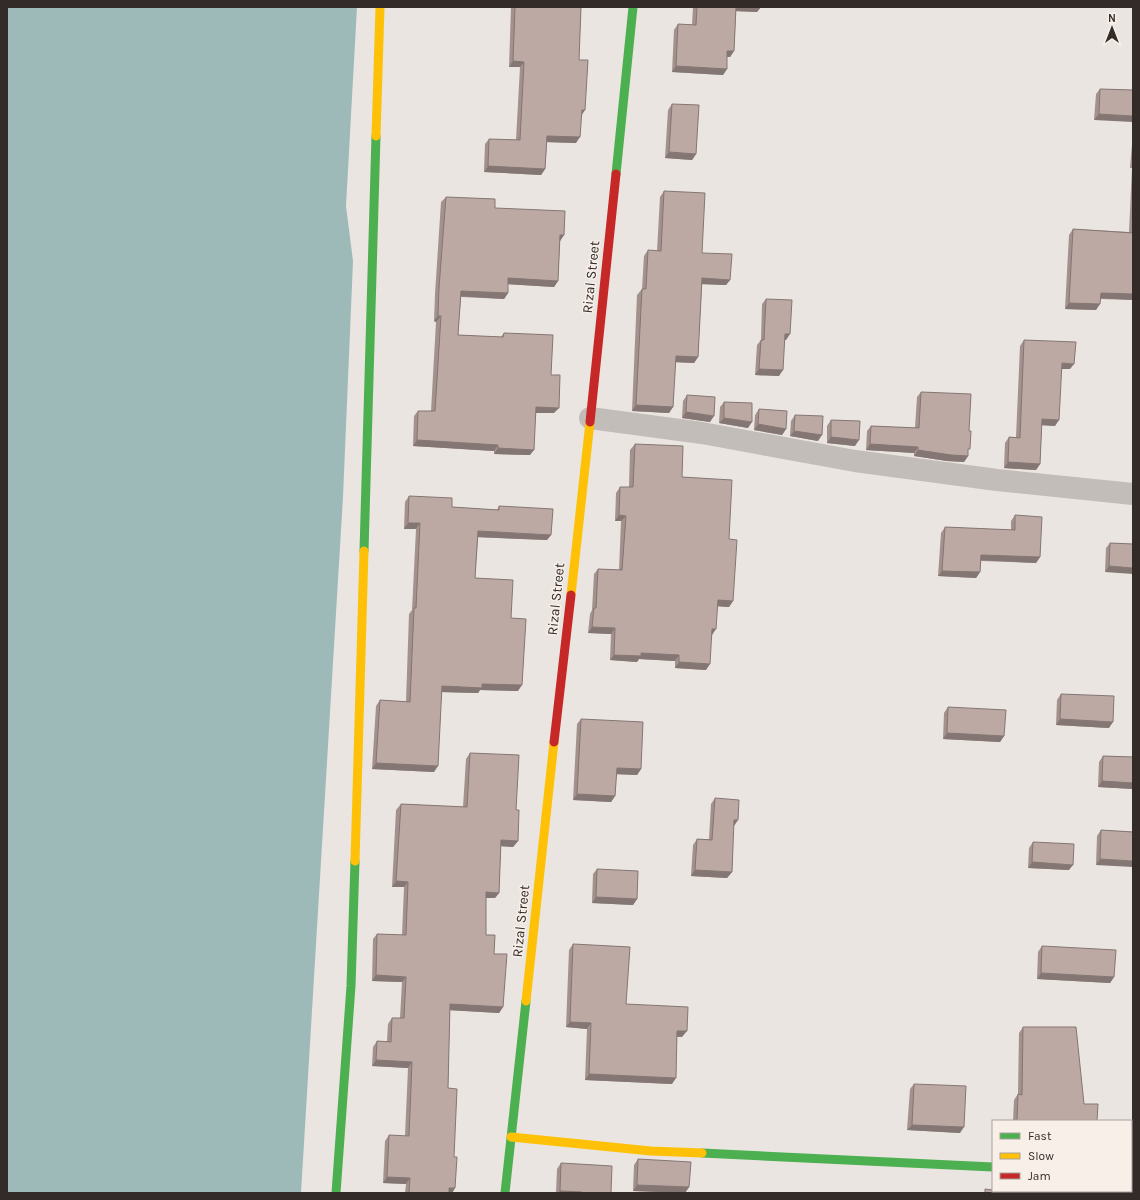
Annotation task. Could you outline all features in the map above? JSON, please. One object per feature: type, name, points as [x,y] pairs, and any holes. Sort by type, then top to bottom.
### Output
[{"type":"street","points":[[336,1193],[351,978],[380,7]]},
{"type":"street","name":"Rizal Street","points":[[505,1193],[590,418],[632,7]]},
{"type":"street","points":[[590,418],[702,433],[863,462],[998,480],[1133,494]]},
{"type":"street","points":[[511,1137],[651,1151],[992,1167]]},
{"type":"water","points":[[7,7],[357,7],[346,206],[353,261],[343,497],[301,1193],[7,1193]]},
{"type":"building","points":[[515,7],[581,7],[579,60],[588,60],[585,110],[582,110],[580,137],[547,136],[545,169],[488,166],[489,139],[520,140],[524,62],[513,61]]},
{"type":"building","points":[[697,7],[736,7],[734,51],[727,51],[727,69],[676,66],[678,24],[696,25]]},
{"type":"building","points":[[1100,89],[1133,90],[1133,116],[1099,114]]},
{"type":"building","points":[[672,104],[699,105],[696,154],[669,152]]},
{"type":"building","points":[[664,191],[705,193],[702,253],[732,254],[730,280],[702,278],[698,357],[676,356],[673,407],[636,405],[642,289],[646,289],[648,250],[661,251]]},
{"type":"building","points":[[446,197],[495,199],[495,208],[565,211],[564,235],[560,235],[558,281],[508,278],[508,293],[461,291],[458,335],[503,337],[504,333],[553,335],[551,375],[560,375],[559,408],[536,407],[534,450],[498,448],[498,445],[417,440],[418,411],[435,411],[441,316],[438,316],[439,288]]},
{"type":"building","points":[[1073,229],[1133,233],[1133,294],[1101,293],[1100,304],[1069,303]]},
{"type":"building","points":[[766,299],[792,300],[790,334],[785,334],[783,370],[759,369],[761,340],[764,340]]},
{"type":"building","points":[[1024,340],[1076,342],[1074,364],[1062,363],[1059,420],[1042,419],[1040,464],[1008,462],[1009,437],[1020,438]]},
{"type":"building","points":[[921,392],[971,394],[969,431],[971,431],[968,456],[918,450],[918,447],[870,444],[871,426],[919,428]]},
{"type":"building","points":[[687,395],[715,397],[714,416],[686,412]]},
{"type":"building","points":[[724,402],[752,403],[752,422],[724,418]]},
{"type":"building","points":[[759,409],[787,411],[786,429],[758,424]]},
{"type":"building","points":[[795,415],[823,416],[822,435],[794,431]]},
{"type":"building","points":[[831,420],[860,421],[859,440],[831,437]]},
{"type":"building","points":[[635,444],[683,446],[682,477],[732,480],[729,539],[737,540],[733,601],[718,600],[716,629],[712,629],[710,664],[679,662],[679,655],[641,653],[641,656],[614,655],[615,628],[592,627],[594,608],[596,608],[598,569],[622,570],[626,516],[619,515],[620,487],[633,487]]},
{"type":"building","points":[[409,496],[452,498],[452,507],[499,510],[499,506],[553,509],[551,535],[478,531],[475,578],[513,580],[511,618],[526,619],[522,685],[482,684],[482,688],[442,686],[438,766],[376,763],[380,700],[410,702],[414,608],[416,608],[420,523],[408,523]]},
{"type":"building","points":[[1015,515],[1042,517],[1040,557],[981,555],[980,572],[942,571],[945,527],[1015,530]]},
{"type":"building","points":[[1110,543],[1133,544],[1133,568],[1109,566]]},
{"type":"building","points":[[1061,694],[1114,696],[1113,722],[1060,719]]},
{"type":"building","points":[[948,707],[1006,710],[1004,736],[947,733]]},
{"type":"building","points":[[581,719],[643,722],[641,769],[617,768],[615,796],[577,794]]},
{"type":"building","points":[[470,753],[519,755],[516,810],[519,810],[518,841],[501,840],[499,893],[486,892],[486,935],[495,935],[494,954],[507,954],[503,1007],[450,1004],[448,1088],[457,1089],[454,1157],[457,1157],[455,1188],[449,1188],[449,1193],[409,1193],[410,1178],[387,1177],[389,1135],[409,1136],[412,1062],[376,1060],[377,1041],[391,1042],[392,1018],[404,1018],[406,977],[376,975],[377,934],[406,935],[408,882],[396,881],[401,804],[467,807]]},
{"type":"building","points":[[1103,756],[1133,757],[1133,783],[1102,781]]},
{"type":"building","points":[[715,798],[739,800],[738,820],[734,820],[732,872],[695,870],[697,839],[712,840]]},
{"type":"building","points":[[1101,830],[1133,832],[1133,861],[1100,859]]},
{"type":"building","points":[[1033,842],[1074,844],[1073,865],[1032,862]]},
{"type":"building","points":[[597,869],[638,871],[637,899],[596,897]]},
{"type":"building","points":[[573,944],[630,947],[626,1004],[688,1007],[687,1031],[677,1031],[676,1078],[589,1074],[591,1023],[570,1022]]},
{"type":"building","points":[[1042,946],[1116,950],[1114,977],[1041,973]]},
{"type":"building","points":[[1023,1027],[1076,1027],[1084,1104],[1098,1104],[1097,1120],[1017,1120],[1018,1094],[1022,1095]]},
{"type":"building","points":[[914,1084],[966,1086],[964,1127],[912,1125]]},
{"type":"building","points":[[638,1159],[691,1162],[689,1187],[637,1185]]},
{"type":"building","points":[[561,1163],[612,1166],[611,1193],[560,1191]]},
{"type":"building","points":[[985,1189],[992,1190],[992,1192],[1024,1192],[1024,1193],[985,1193]]},
{"type":"traffic: fast","points":[[616,174],[633,7]]},
{"type":"traffic: fast","points":[[364,551],[376,136]]},
{"type":"traffic: fast","points":[[336,1193],[351,986],[355,861]]},
{"type":"traffic: fast","points":[[505,1193],[526,1001]]},
{"type":"traffic: fast","points":[[702,1153],[992,1167]]},
{"type":"traffic: slow","points":[[376,136],[380,7]]},
{"type":"traffic: slow","points":[[571,595],[590,422]]},
{"type":"traffic: slow","points":[[355,861],[364,551]]},
{"type":"traffic: slow","points":[[526,1001],[554,742]]},
{"type":"traffic: slow","points":[[511,1137],[651,1151],[702,1153]]},
{"type":"traffic: jam","points":[[590,422],[616,174]]},
{"type":"traffic: jam","points":[[554,742],[571,595]]}]
